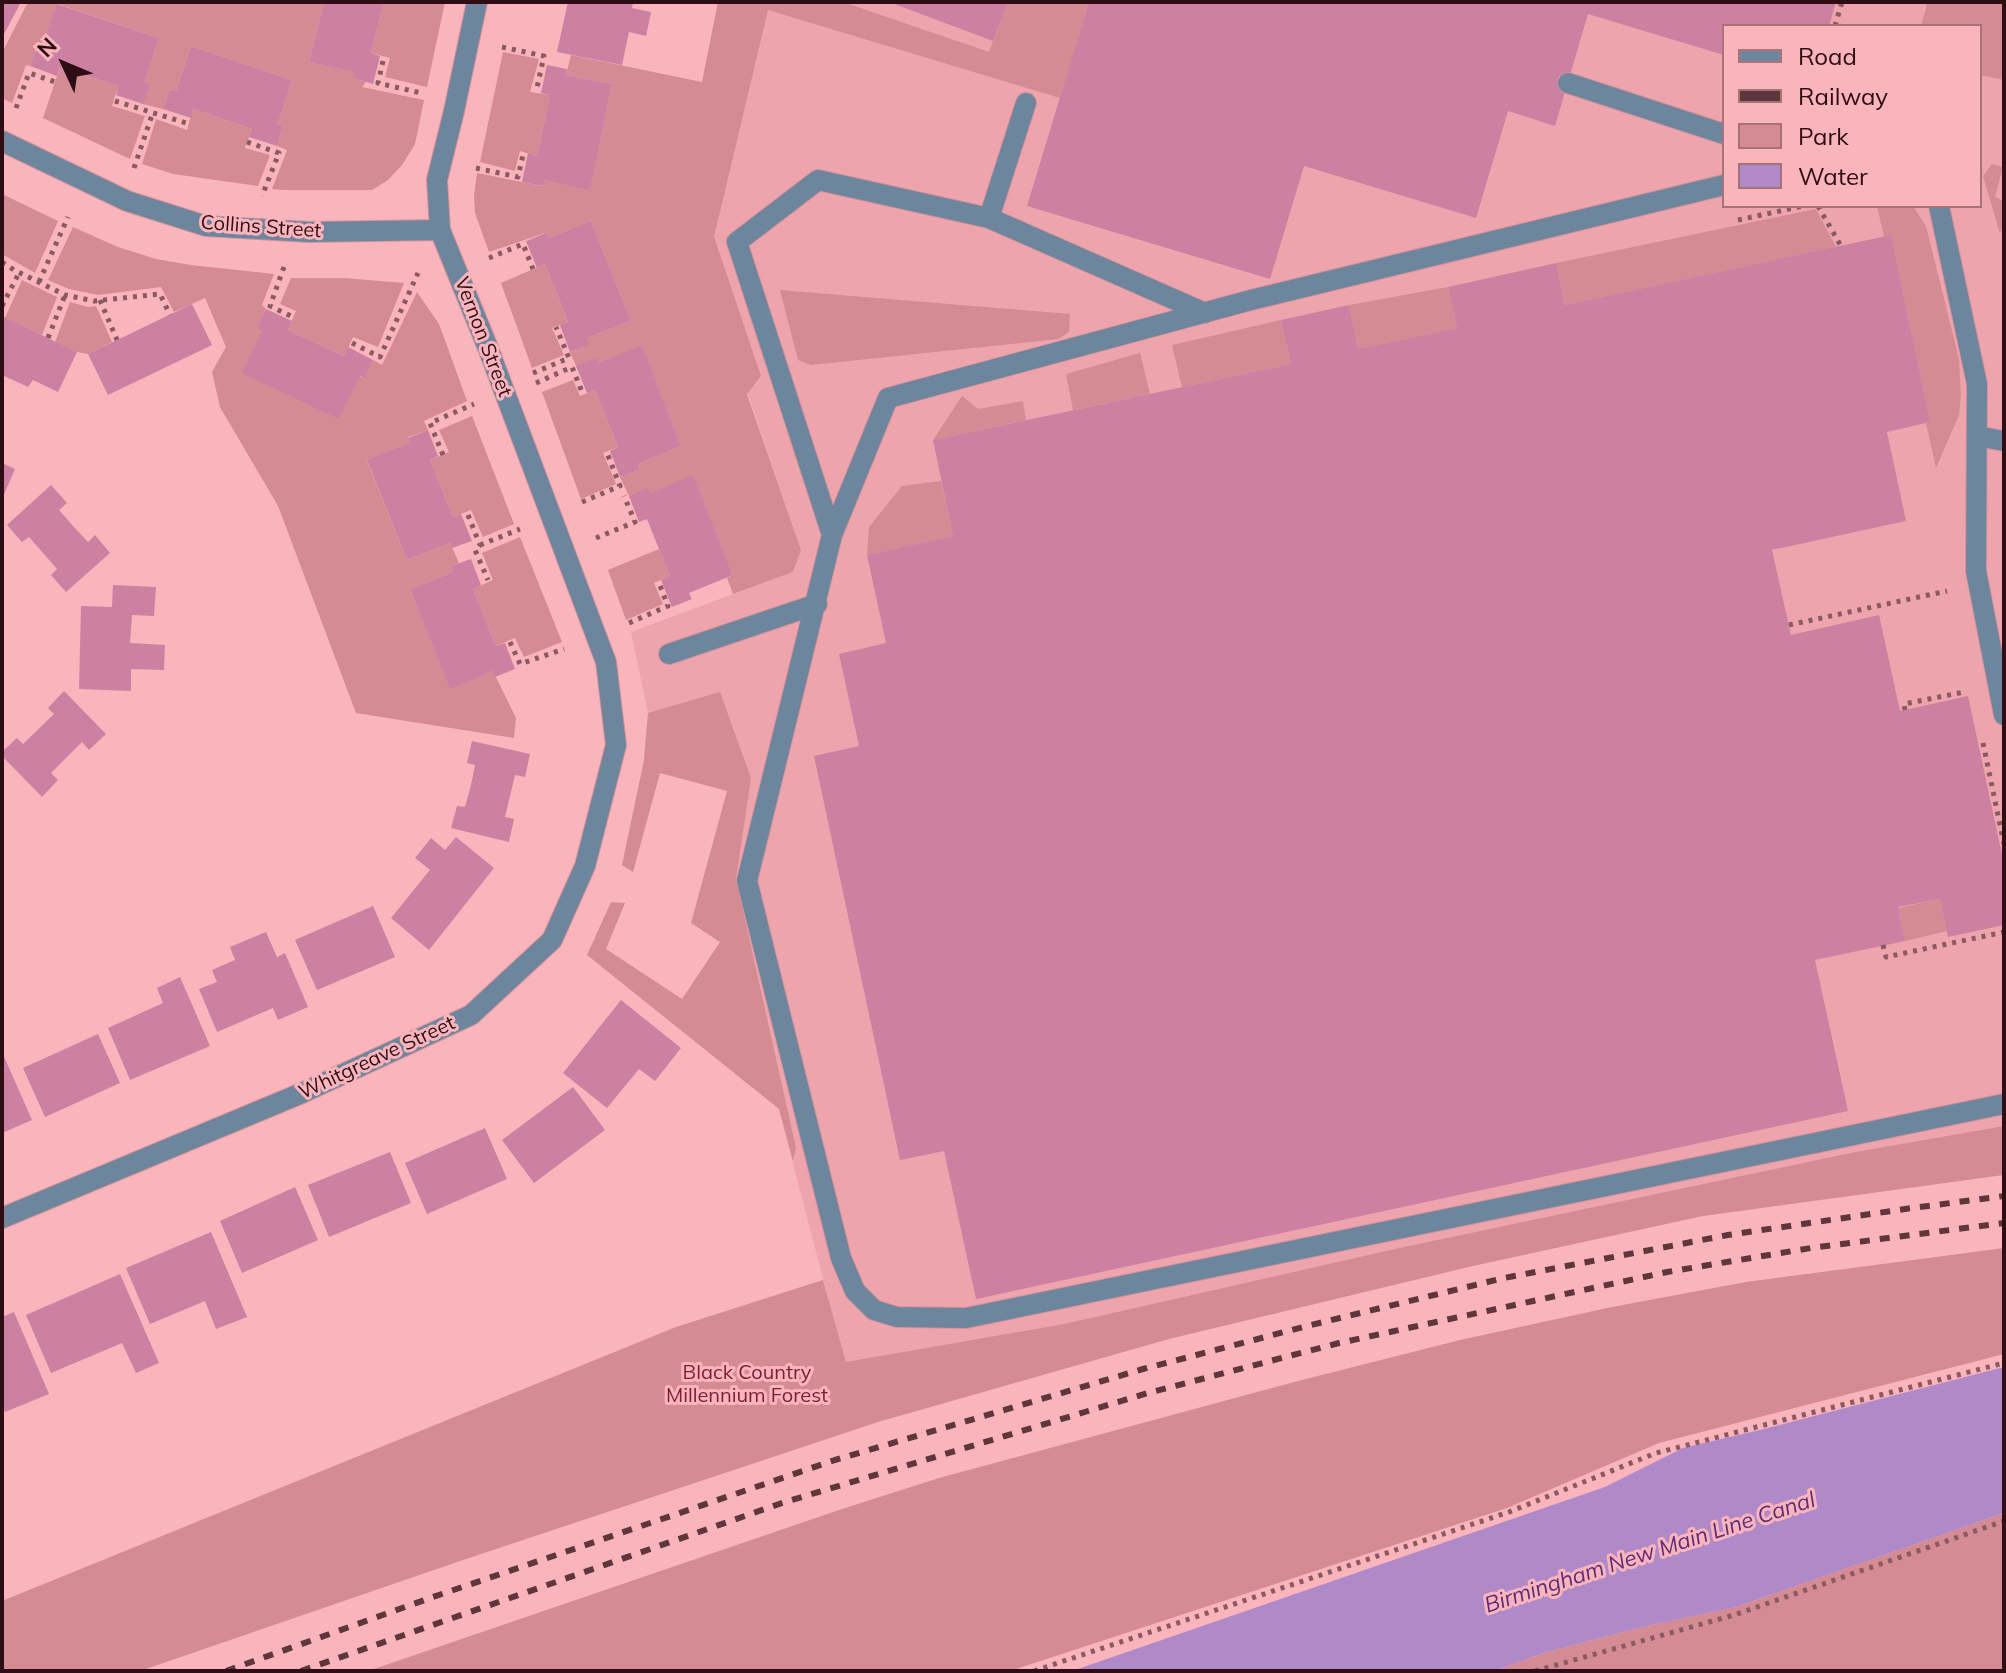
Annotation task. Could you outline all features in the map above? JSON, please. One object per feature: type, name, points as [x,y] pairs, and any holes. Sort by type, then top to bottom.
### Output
[{"type":"street","name":"Vernon Street","points":[[477,2],[437,180],[440,230],[488,348],[606,662]]},
{"type":"street","points":[[1568,83],[1722,133]]},
{"type":"street","points":[[989,218],[1026,103]]},
{"type":"street","name":"Collins Street","points":[[2,141],[127,201],[206,226],[309,232],[440,230]]},
{"type":"street","points":[[832,535],[737,242],[818,180],[989,218],[1205,313]]},
{"type":"street","points":[[1722,185],[1205,313],[888,398],[832,535],[747,881],[841,1258],[855,1291],[874,1310],[897,1317],[966,1318],[2004,1104]]},
{"type":"street","points":[[1939,208],[1977,384],[1976,571],[2004,715]]},
{"type":"street","points":[[1977,436],[2004,441]]},
{"type":"street","points":[[669,654],[817,604]]},
{"type":"street","name":"Whitgreave Street","points":[[2,1218],[302,1093],[471,1015],[552,940],[585,866],[616,745],[606,662]]},
{"type":"path","points":[[1836,24],[1842,2]]},
{"type":"path","points":[[496,46],[544,56],[536,92]]},
{"type":"path","points":[[383,61],[378,83],[431,95]]},
{"type":"path","points":[[14,113],[29,73],[55,82]]},
{"type":"path","points":[[115,101],[186,123]]},
{"type":"path","points":[[134,168],[153,112]]},
{"type":"path","points":[[247,142],[279,153],[262,196]]},
{"type":"path","points":[[472,167],[518,177],[523,155]]},
{"type":"path","points":[[1819,208],[1841,246]]},
{"type":"path","points":[[39,282],[68,217]]},
{"type":"path","points":[[481,261],[523,244],[533,269]]},
{"type":"path","points":[[2,262],[65,295],[94,301],[160,294],[170,315]]},
{"type":"path","points":[[284,266],[270,306],[293,317]]},
{"type":"path","points":[[2,306],[19,273]]},
{"type":"path","points":[[352,343],[380,357],[418,273]]},
{"type":"path","points":[[48,338],[65,295]]},
{"type":"path","points":[[100,300],[117,340]]},
{"type":"path","points":[[525,377],[569,358],[556,327]]},
{"type":"path","points":[[528,386],[572,367],[582,392]]},
{"type":"path","points":[[443,455],[430,423],[478,402]]},
{"type":"path","points":[[574,505],[620,486],[607,453]]},
{"type":"path","points":[[588,541],[635,522],[624,496]]},
{"type":"path","points":[[468,515],[480,545]]},
{"type":"path","points":[[488,580],[475,550],[526,526]]},
{"type":"path","points":[[621,626],[668,606],[659,583]]},
{"type":"path","points":[[1789,625],[1952,590]]},
{"type":"path","points":[[510,642],[520,664],[573,646]]},
{"type":"path","points":[[1905,710],[1904,704],[1972,690]]},
{"type":"path","points":[[1982,736],[2004,844]]},
{"type":"path","points":[[1883,945],[1886,957],[2004,932]]},
{"type":"path","points":[[1034,1671],[1509,1512],[1656,1453],[2004,1363]]},
{"type":"path","points":[[1535,1671],[1734,1615],[2004,1521]]},
{"type":"shaded area","points":[[718,2],[2004,2],[2004,1126],[1855,1152],[1399,1248],[1064,1324],[845,1363],[721,887],[751,778],[644,760],[648,713],[631,632],[793,572],[801,550],[681,197]]},
{"type":"green space","points":[[28,2],[324,2],[309,62],[354,72],[353,78],[366,82],[362,87],[424,100],[415,144],[388,180],[372,190],[272,189],[287,150],[277,146],[283,126],[278,124],[292,80],[191,46],[176,91],[170,89],[163,109],[143,104],[145,82],[159,38],[58,4],[42,48],[37,47],[30,66],[26,65],[12,103],[2,98],[2,53]]},
{"type":"green space","points":[[384,2],[445,2],[427,87],[385,77],[390,58],[371,53]]},
{"type":"green space","points":[[718,2],[843,2],[989,52],[1008,2],[1089,2],[1060,98],[768,10],[714,237],[761,376],[747,394],[801,550],[793,572],[733,594],[727,578],[733,575],[693,476],[650,493],[647,488],[629,496],[620,477],[640,470],[638,464],[681,446],[642,347],[598,363],[576,366],[570,352],[589,344],[587,338],[631,321],[591,221],[548,238],[545,233],[489,252],[475,213],[474,196],[477,173],[542,186],[544,180],[590,189],[612,84],[566,75],[571,55],[702,82]]},
{"type":"green space","points":[[1920,2],[2004,2],[2004,80],[1982,75],[1982,24],[1922,24],[1927,5]]},
{"type":"green space","points":[[503,52],[539,59],[530,92],[550,95],[537,156],[520,151],[515,171],[480,162]]},
{"type":"green space","points":[[60,67],[118,86],[112,106],[145,116],[130,159],[43,118]]},
{"type":"green space","points":[[193,109],[252,129],[245,148],[270,155],[258,186],[173,174],[142,164],[156,119],[187,130]]},
{"type":"green space","points":[[1992,164],[2003,167],[1995,197],[2004,201],[2004,221],[2000,234],[1983,176]]},
{"type":"green space","points":[[2,194],[58,221],[35,273],[2,254]]},
{"type":"green space","points":[[1877,208],[1914,208],[1926,226],[1959,359],[1959,415],[1936,468],[1926,423],[1930,422],[1891,236],[1884,237]]},
{"type":"green space","points":[[1816,209],[1836,247],[1565,305],[1556,263]]},
{"type":"green space","points":[[73,227],[118,247],[156,259],[274,274],[262,305],[266,309],[257,328],[365,379],[373,360],[382,365],[417,292],[439,324],[467,401],[424,421],[428,430],[408,437],[410,443],[367,461],[407,560],[450,543],[459,563],[451,566],[453,572],[410,589],[450,688],[493,671],[516,718],[514,738],[356,713],[278,506],[220,407],[212,372],[226,347],[205,298],[174,312],[161,287],[98,295],[69,289],[48,280]]},
{"type":"green space","points":[[545,264],[568,322],[552,328],[564,355],[532,368],[501,283]]},
{"type":"green space","points":[[291,278],[404,283],[378,347],[353,337],[344,356],[288,330],[296,311],[280,304]]},
{"type":"green space","points":[[22,280],[57,297],[42,335],[5,318]]},
{"type":"green space","points":[[1448,287],[1457,328],[1358,349],[1349,305]]},
{"type":"green space","points":[[780,290],[1070,314],[1069,332],[1059,339],[811,365],[798,360]]},
{"type":"green space","points":[[70,302],[96,306],[112,342],[88,354],[55,342]]},
{"type":"green space","points":[[1281,320],[1291,364],[1182,387],[1172,345]]},
{"type":"green space","points":[[1140,353],[1150,394],[1073,410],[1066,374]]},
{"type":"green space","points":[[573,380],[580,396],[595,390],[618,447],[603,453],[616,484],[581,499],[542,392]]},
{"type":"green space","points":[[962,396],[978,409],[1023,401],[1026,420],[933,440]]},
{"type":"green space","points":[[472,416],[514,524],[483,537],[471,510],[453,517],[430,460],[449,452],[439,430]]},
{"type":"green space","points":[[941,481],[953,536],[867,555],[869,527],[902,486]]},
{"type":"green space","points":[[520,537],[562,642],[524,657],[515,638],[496,646],[473,589],[493,580],[482,553]]},
{"type":"green space","points":[[659,549],[670,576],[654,583],[663,604],[626,620],[608,570]]},
{"type":"green space","points":[[720,692],[751,778],[736,879],[796,1148],[793,1161],[779,1109],[587,955],[611,902],[625,903],[606,949],[682,999],[720,942],[691,923],[727,791],[660,773],[633,872],[622,865],[644,760],[648,713]]},
{"type":"green space","points":[[1940,899],[1947,931],[1905,941],[1898,908]]},
{"type":"green space","name":"Black Country Millennium Forest","points":[[2004,1126],[2004,1175],[1703,1216],[1473,1266],[1169,1339],[878,1422],[140,1671],[2,1671],[2,1601],[676,1327],[823,1280],[846,1362],[1064,1324],[1399,1248],[1855,1152]]},
{"type":"green space","points":[[2004,1248],[2004,1354],[1659,1443],[1507,1508],[1010,1671],[368,1671],[939,1478],[1298,1381],[1460,1340],[1612,1307],[1746,1282]]},
{"type":"green space","points":[[2004,1513],[2004,1671],[1494,1671],[1547,1652],[1736,1607]]},
{"type":"water","name":"Birmingham New Main Line Canal","points":[[2004,1367],[2004,1513],[1736,1607],[1547,1652],[1494,1671],[1072,1671],[1605,1487],[1683,1448]]},
{"type":"building","points":[[2,2],[21,2],[2,38]]},
{"type":"building","points":[[324,2],[384,2],[371,53],[380,56],[373,84],[353,78],[354,72],[309,62]]},
{"type":"building","points":[[568,2],[633,2],[632,8],[651,12],[646,36],[629,32],[622,65],[557,52]]},
{"type":"building","points":[[889,2],[1008,2],[993,41]]},
{"type":"building","points":[[1089,2],[1836,2],[1830,24],[1722,24],[1722,54],[1588,14],[1555,126],[1508,111],[1476,218],[1304,166],[1270,279],[1027,206]]},
{"type":"building","points":[[57,4],[159,38],[145,82],[150,84],[143,104],[116,95],[118,86],[60,67],[57,76],[30,66],[37,47],[42,48]]},
{"type":"building","points":[[191,46],[292,80],[278,124],[283,126],[277,146],[249,137],[252,129],[193,109],[191,118],[163,109],[170,89],[176,91]]},
{"type":"building","points":[[547,65],[567,69],[566,75],[612,84],[590,190],[544,180],[543,186],[522,182],[528,153],[537,156],[550,95],[541,93]]},
{"type":"building","points":[[591,221],[631,321],[587,338],[590,344],[570,352],[560,325],[568,322],[545,264],[537,268],[526,241],[546,233],[548,238]]},
{"type":"building","points":[[1891,235],[1930,422],[1887,432],[1906,521],[1772,550],[1791,635],[1879,615],[1900,711],[1968,696],[2004,864],[2004,925],[1948,937],[1940,899],[1898,907],[1905,941],[1815,960],[1848,1111],[976,1299],[944,1151],[900,1160],[814,756],[859,746],[839,654],[886,643],[867,555],[953,536],[933,440],[1291,364],[1281,320],[1349,305],[1358,349],[1457,328],[1448,287],[1556,263],[1565,305]]},
{"type":"building","points":[[192,304],[212,345],[108,395],[88,354]]},
{"type":"building","points":[[266,309],[292,321],[288,330],[344,356],[348,347],[373,360],[365,379],[360,376],[339,419],[242,373],[262,331],[257,328]]},
{"type":"building","points":[[2,316],[77,352],[58,392],[33,380],[28,387],[2,375]]},
{"type":"building","points":[[642,346],[681,446],[638,464],[640,470],[620,477],[610,451],[618,447],[595,390],[587,393],[576,366],[596,358],[598,363]]},
{"type":"building","points":[[428,430],[438,456],[430,460],[453,517],[461,514],[472,541],[452,548],[450,543],[407,560],[367,460],[410,443],[408,438]]},
{"type":"building","points":[[2,463],[15,469],[2,499]]},
{"type":"building","points":[[693,475],[733,575],[689,593],[692,599],[672,607],[661,580],[670,576],[647,519],[639,522],[629,496],[648,487],[650,493]]},
{"type":"building","points":[[51,485],[67,503],[59,510],[88,542],[95,535],[110,553],[66,592],[51,575],[57,569],[29,537],[22,542],[7,525]]},
{"type":"building","points":[[471,559],[481,585],[473,589],[496,646],[505,643],[515,669],[495,677],[493,671],[450,689],[410,589],[453,572],[451,566]]},
{"type":"building","points":[[113,585],[156,587],[154,616],[132,615],[130,643],[165,645],[164,670],[131,669],[131,691],[79,689],[81,606],[112,607]]},
{"type":"building","points":[[64,691],[106,734],[89,750],[82,742],[51,773],[58,780],[42,797],[2,756],[2,752],[17,738],[23,744],[54,714],[48,708]]},
{"type":"building","points":[[472,741],[530,754],[525,777],[515,775],[505,817],[514,819],[509,842],[451,828],[457,806],[465,807],[471,785],[475,765],[467,763]]},
{"type":"building","points":[[456,837],[494,868],[429,950],[391,918],[430,870],[415,858],[431,838],[445,850]]},
{"type":"building","points":[[373,906],[395,957],[317,990],[295,940]]},
{"type":"building","points":[[266,932],[277,957],[285,953],[308,1007],[278,1020],[273,1008],[217,1032],[199,989],[217,982],[212,970],[235,960],[230,947]]},
{"type":"building","points":[[180,977],[210,1046],[130,1080],[108,1028],[163,1003],[157,988]]},
{"type":"building","points":[[621,1000],[681,1048],[655,1081],[639,1069],[607,1108],[563,1073]]},
{"type":"building","points":[[98,1034],[120,1083],[45,1117],[23,1068]]},
{"type":"building","points":[[2,1052],[32,1120],[2,1133]]},
{"type":"building","points":[[573,1087],[605,1130],[534,1183],[502,1140]]},
{"type":"building","points":[[485,1128],[507,1179],[427,1214],[405,1163]]},
{"type":"building","points":[[390,1152],[411,1203],[329,1237],[308,1185]]},
{"type":"building","points":[[295,1187],[318,1240],[242,1273],[220,1221]]},
{"type":"building","points":[[211,1232],[247,1317],[216,1329],[205,1301],[150,1324],[126,1268]]},
{"type":"building","points":[[120,1274],[159,1363],[136,1373],[122,1343],[51,1373],[26,1315]]},
{"type":"building","points":[[14,1312],[49,1394],[5,1412],[2,1405],[2,1317]]},
{"type":"railway","points":[[226,1671],[835,1460],[1143,1369],[1504,1278],[1728,1235],[2004,1196]]},
{"type":"railway","points":[[301,1671],[782,1503],[1148,1393],[1339,1343],[1667,1272],[1811,1248],[2004,1223]]}]
